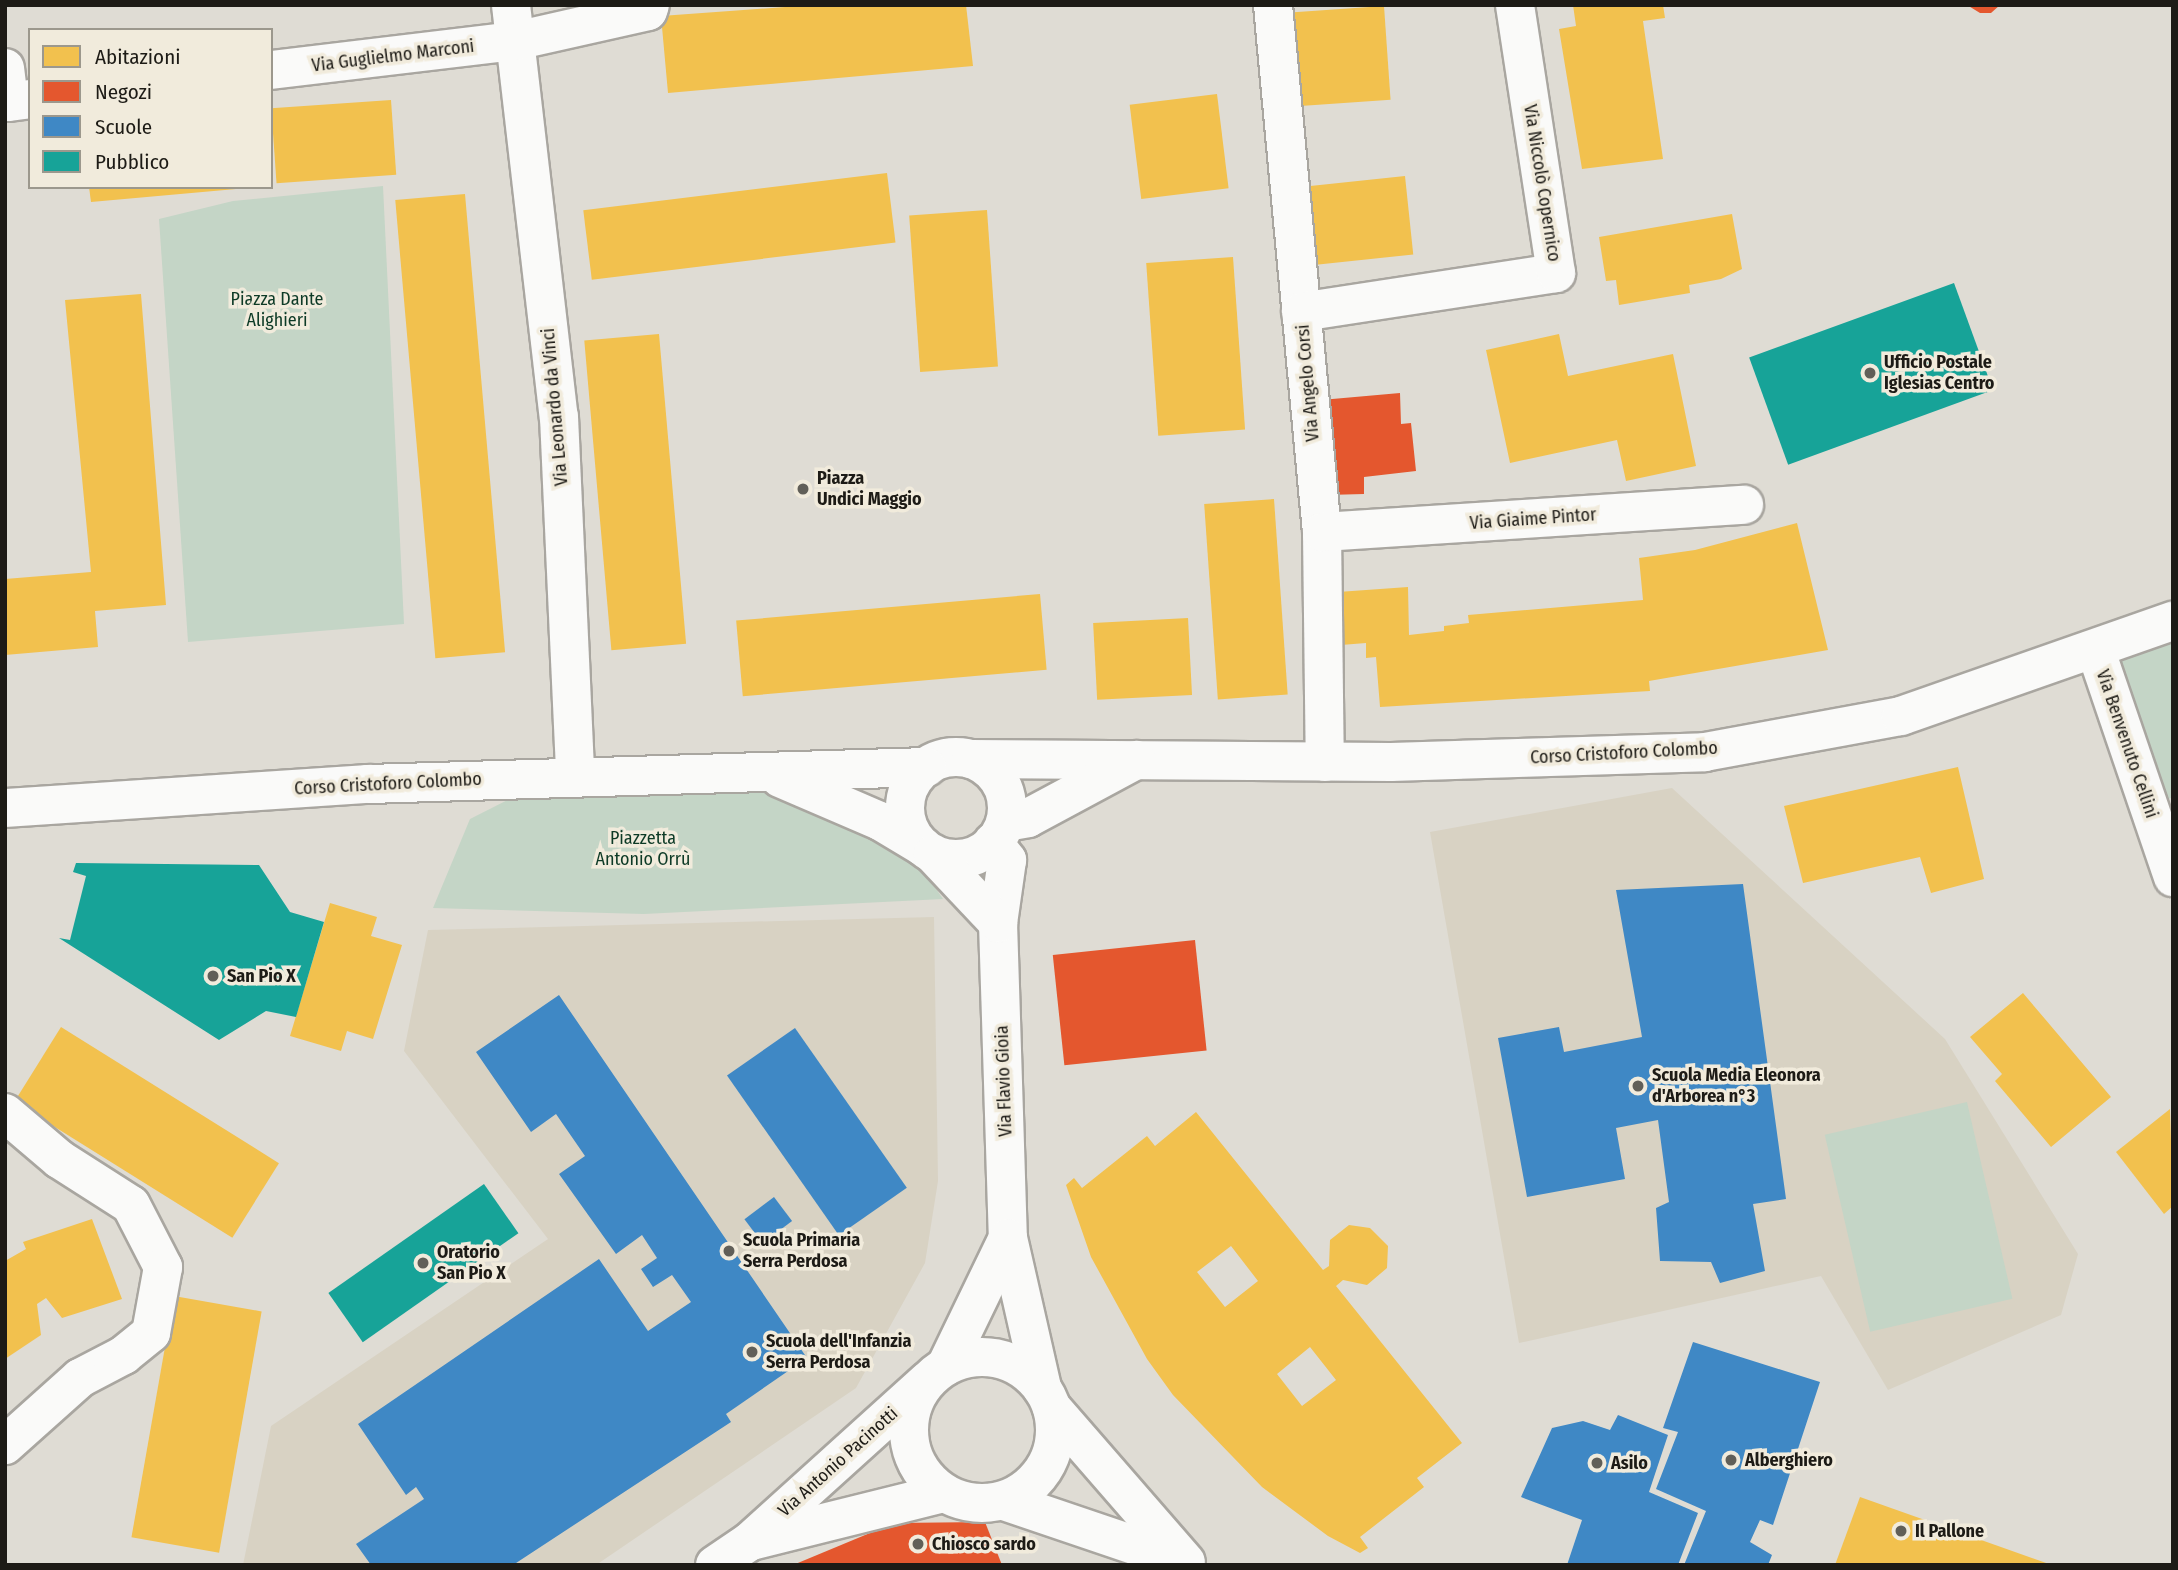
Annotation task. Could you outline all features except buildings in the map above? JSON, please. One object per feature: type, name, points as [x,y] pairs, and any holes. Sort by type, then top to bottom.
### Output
[{"type":"street","name":"Via Guglielmo Marconi","points":[[273,70],[513,23],[648,11],[650,5]]},
{"type":"street","name":"Via Angelo Corsi","points":[[1273,5],[1322,532],[1325,762]]},
{"type":"street","name":"Via Niccolò Copernico","points":[[1301,312],[1556,272],[1515,5]]},
{"type":"street","name":"Via Leonardo da Vinci","points":[[513,23],[559,417],[575,775]]},
{"type":"street","name":"Via Giaime Pintor","points":[[1322,532],[1744,505]]},
{"type":"street","name":"Corso Cristoforo Colombo","points":[[971,759],[1140,758],[1325,762],[1705,752],[1901,716],[2095,651],[2173,621]]},
{"type":"street","name":"Via Benvenuto Cellini","points":[[2095,651],[2165,826],[2173,877]]},
{"type":"street","name":"Corso Cristoforo Colombo","points":[[999,832],[1140,758]]},
{"type":"street","points":[[928,850],[967,858],[999,832],[1004,791],[985,766],[971,759],[941,760],[916,777],[905,806],[913,835],[998,923]]},
{"type":"street","name":"Corso Cristoforo Colombo","points":[[5,808],[575,775],[772,774],[927,767]]},
{"type":"street","name":"Corso Cristoforo Colombo","points":[[772,774],[880,821],[928,850]]},
{"type":"street","name":"Via Flavio Gioia","points":[[999,832],[1007,860],[998,923],[1008,1238],[1047,1398]]},
{"type":"street","points":[[5,1112],[59,1159],[131,1205],[163,1267],[151,1333],[124,1355],[80,1378],[5,1444]]},
{"type":"street","name":"Via Flavio Gioia","points":[[936,1374],[1008,1238]]},
{"type":"street","points":[[1047,1398],[1055,1448],[1044,1471],[1027,1489],[1004,1500],[984,1504],[943,1493],[924,1476],[912,1454],[908,1429],[913,1404],[936,1374],[968,1357],[992,1357],[1016,1364],[1047,1398],[1190,1564]]},
{"type":"street","name":"Via Antonio Pacinotti","points":[[715,1565],[749,1542],[936,1374]]},
{"type":"street","name":"Via Antonio Pacinotti","points":[[749,1542],[943,1493]]},
{"type":"street","points":[[1004,1500],[1190,1564]]},
{"type":"shaded area","points":[[1672,788],[1945,1039],[2078,1254],[2061,1315],[1888,1390],[1821,1276],[1519,1343],[1430,832]]},
{"type":"shaded area","name":"Scuola Primaria Serra Perdosa","points":[[934,917],[938,1181],[925,1263],[856,1388],[596,1565],[243,1565],[271,1426],[548,1239],[404,1051],[428,930]]},
{"type":"green space","name":"Piazza Dante Alighieri","points":[[383,186],[404,624],[188,642],[159,219],[233,201]]},
{"type":"green space","points":[[2173,634],[2173,797],[2164,801],[2113,657]]},
{"type":"green space","name":"Piazzetta Antonio Orrù","points":[[533,787],[770,790],[910,851],[943,899],[644,914],[433,908],[470,819]]},
{"type":"green space","points":[[1967,1102],[2012,1299],[1870,1332],[1825,1135]]},
{"type":"place","name":"Ufficio Postale Iglesias Centro","points":[[1870,373]]},
{"type":"place","name":"Piazza Undici Maggio","points":[[803,489]]},
{"type":"place","name":"San Pio X","points":[[213,976]]},
{"type":"place","name":"Scuola Media Eleonora d'Arborea n°3","points":[[1638,1086]]},
{"type":"place","name":"Scuola Primaria Serra Perdosa","points":[[729,1251]]},
{"type":"place","name":"Oratorio San Pio X","points":[[423,1263]]},
{"type":"place","name":"Scuola dell'Infanzia Serra Perdosa","points":[[752,1352]]},
{"type":"place","name":"Alberghiero","points":[[1731,1460]]},
{"type":"place","name":"Asilo","points":[[1597,1463]]},
{"type":"place","name":"Il Pallone","points":[[1901,1531]]},
{"type":"place","name":"Chiosco sardo","points":[[918,1544]]}]
